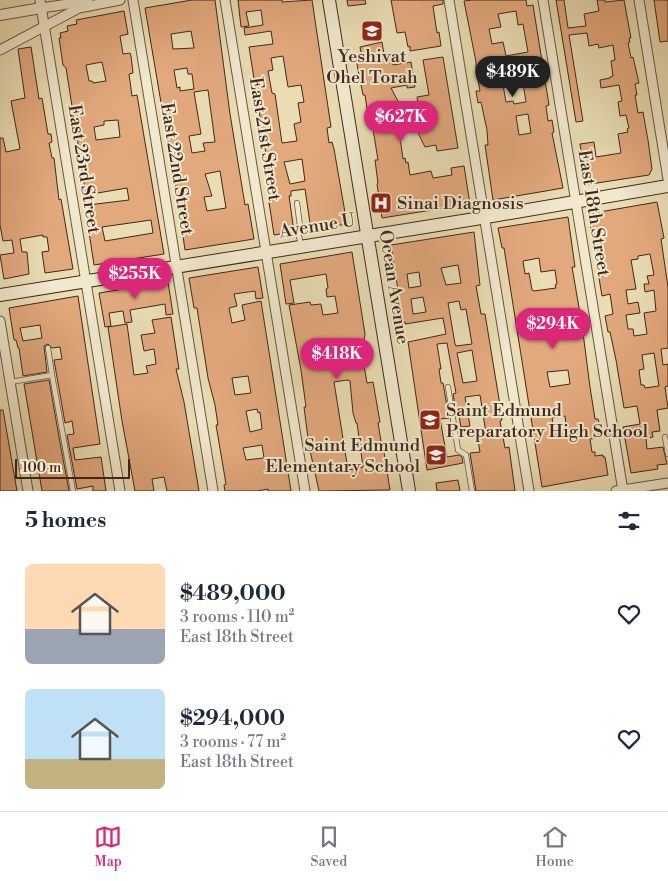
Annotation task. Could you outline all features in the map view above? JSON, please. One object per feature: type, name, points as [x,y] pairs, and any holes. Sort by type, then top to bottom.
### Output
[{"type":"main road","name":"Ocean Avenue","points":[[329,0],[409,491]]},
{"type":"main road","name":"Avenue U","points":[[0,295],[668,186]]},
{"type":"street","points":[[0,15],[41,4],[92,0]]},
{"type":"street","points":[[0,50],[79,8],[120,0]]},
{"type":"street","name":"East 22nd Street","points":[[133,0],[213,491]]},
{"type":"street","name":"East 21st Street","points":[[226,0],[305,491]]},
{"type":"street","points":[[448,0],[529,491]]},
{"type":"street","name":"East 18th Street","points":[[543,0],[620,491]]},
{"type":"street","points":[[639,0],[668,179]]},
{"type":"street","name":"East 23rd Street","points":[[41,4],[120,491]]},
{"type":"street","points":[[0,321],[28,491]]},
{"type":"street","points":[[620,491],[668,482]]},
{"type":"lane","points":[[297,203],[300,226],[298,232],[301,246]]},
{"type":"lane","points":[[48,348],[73,491]]},
{"type":"lane","points":[[10,382],[52,375]]},
{"type":"lane","points":[[448,387],[458,450],[466,455],[472,491]]},
{"type":"lane","points":[[665,437],[668,454]]},
{"type":"building","points":[[192,0],[215,0],[230,114],[245,205],[248,204],[254,239],[185,250],[170,146],[167,138],[145,8]],"holes":[[[191,31],[194,48],[173,49],[171,34]],[[187,68],[188,74],[192,74],[194,89],[180,91],[180,87],[177,88],[174,70]],[[208,90],[215,142],[203,143],[205,151],[192,153],[189,136],[201,134],[194,92]],[[220,171],[226,208],[207,211],[204,197],[212,196],[205,174]]]},
{"type":"building","points":[[238,0],[282,0],[282,2],[312,0],[331,127],[327,128],[329,143],[332,142],[334,149],[347,224],[311,230],[305,189],[291,191],[291,196],[289,196],[294,232],[274,235],[269,202],[273,201],[272,193],[249,47],[273,44],[271,31],[245,35],[244,28],[263,25],[261,10],[246,12],[249,26],[241,27]],"holes":[[[283,56],[288,87],[301,85],[304,102],[298,103],[301,122],[294,124],[297,141],[282,143],[275,94],[272,93],[268,71],[273,70],[271,58]],[[302,159],[305,181],[290,184],[284,162]]]},
{"type":"building","points":[[347,0],[365,0],[366,4],[348,6]]},
{"type":"building","points":[[391,0],[443,0],[443,4],[433,6],[441,46],[410,51],[405,32],[397,33]]},
{"type":"building","points":[[526,0],[527,6],[533,5],[549,105],[546,106],[548,121],[552,120],[554,132],[552,133],[563,188],[493,200],[485,145],[488,145],[487,130],[481,102],[478,103],[476,91],[480,91],[464,1]],"holes":[[[516,11],[518,25],[523,24],[528,52],[506,56],[503,42],[492,44],[489,29],[501,27],[498,14]],[[524,63],[526,76],[522,77],[526,102],[514,104],[513,101],[506,102],[503,85],[510,84],[506,66]],[[528,114],[531,133],[519,135],[516,116]]]},
{"type":"building","points":[[556,0],[564,0],[568,28],[586,26],[584,14],[599,11],[597,0],[605,0],[605,2],[624,0],[631,38],[629,38],[630,42],[628,43],[639,83],[635,84],[638,113],[643,112],[648,140],[652,169],[649,175],[584,185],[579,151],[581,151],[580,144],[594,142],[596,157],[621,153],[618,134],[628,132],[627,129],[629,128],[626,115],[620,116],[618,102],[622,101],[619,85],[601,88],[600,80],[613,76],[611,61],[615,60],[613,45],[599,48],[598,44],[589,46],[587,33],[569,35],[583,121],[576,122]]},
{"type":"building","points":[[654,0],[668,0],[668,41],[660,42]]},
{"type":"building","points":[[124,11],[128,34],[120,36],[123,54],[130,53],[131,56],[133,73],[129,74],[132,96],[137,95],[164,254],[94,265],[89,232],[92,232],[88,205],[129,200],[127,188],[86,195],[66,68],[63,65],[59,38],[61,38],[60,33],[68,31],[67,26],[77,24],[76,20]],"holes":[[[102,62],[106,81],[93,83],[89,81],[86,65]],[[118,120],[120,137],[96,140],[94,127],[104,125],[104,121]],[[151,220],[153,233],[105,241],[102,227]]]},
{"type":"building","points":[[382,42],[384,54],[391,53],[393,65],[411,62],[415,87],[407,88],[407,85],[391,88],[401,107],[396,108],[403,159],[405,158],[406,163],[408,162],[410,175],[431,171],[433,178],[452,175],[451,168],[464,166],[470,204],[382,218],[375,160],[378,160],[373,129],[370,129],[365,95],[363,95],[356,59],[362,58],[360,47]]},
{"type":"building","points":[[31,47],[39,99],[42,98],[48,134],[51,134],[52,142],[49,143],[52,158],[54,158],[59,200],[61,199],[73,269],[45,273],[42,252],[49,251],[47,237],[43,237],[43,235],[20,239],[22,252],[27,252],[29,274],[4,279],[0,255],[14,253],[12,240],[3,241],[0,225],[0,138],[3,138],[6,152],[20,149],[11,101],[25,98],[18,49]]},
{"type":"building","points":[[443,57],[458,148],[437,151],[436,145],[425,147],[419,135],[418,127],[422,127],[417,97],[429,95],[423,60]]},
{"type":"building","points":[[657,202],[664,238],[661,239],[668,287],[668,348],[661,349],[663,365],[668,364],[668,386],[665,387],[668,408],[657,410],[660,431],[652,432],[653,437],[646,438],[647,449],[663,447],[667,464],[657,465],[658,469],[631,473],[623,427],[640,424],[637,406],[624,408],[616,360],[605,316],[613,314],[610,294],[602,296],[599,278],[602,277],[597,247],[594,247],[588,214]],"holes":[[[650,254],[654,275],[647,276],[649,284],[644,284],[645,292],[654,290],[656,311],[644,313],[647,334],[634,336],[633,329],[628,329],[626,315],[640,313],[638,302],[628,304],[626,290],[636,289],[631,260],[638,259],[638,256]],[[654,353],[659,386],[645,388],[644,385],[641,385],[639,370],[644,369],[642,355]]]},
{"type":"building","points":[[568,217],[575,267],[572,267],[590,387],[595,419],[598,419],[600,426],[597,426],[599,438],[590,439],[592,452],[595,452],[595,456],[603,455],[605,457],[608,475],[542,487],[504,248],[502,248],[498,228]],"holes":[[[539,258],[541,272],[555,270],[556,288],[532,290],[529,273],[525,274],[523,261]],[[568,370],[570,384],[550,387],[547,372]],[[565,416],[567,433],[555,435],[552,418]]]},
{"type":"building","points":[[474,232],[480,285],[476,286],[481,314],[485,314],[500,405],[502,420],[500,421],[505,448],[509,447],[515,491],[476,491],[470,453],[480,452],[477,435],[486,433],[480,395],[465,397],[470,426],[461,427],[459,416],[457,417],[453,394],[456,393],[447,343],[437,344],[441,383],[443,383],[449,418],[440,419],[447,457],[459,455],[462,457],[463,463],[427,470],[408,342],[446,334],[443,318],[405,324],[405,322],[401,322],[400,316],[402,316],[391,245]],"holes":[[[458,265],[461,283],[446,285],[441,268]],[[419,272],[421,286],[409,288],[407,274]],[[423,297],[426,312],[413,314],[411,299]],[[459,301],[461,310],[466,309],[472,344],[456,346],[448,303]],[[472,350],[477,381],[463,383],[457,353]]]},
{"type":"building","points":[[352,252],[365,334],[364,340],[360,341],[367,383],[373,382],[390,490],[319,491],[309,446],[301,370],[289,305],[310,302],[311,305],[321,304],[323,315],[338,313],[335,296],[327,297],[326,274],[290,280],[294,303],[286,304],[280,264]],"holes":[[[350,381],[353,413],[357,423],[363,467],[348,470],[334,382]]]},
{"type":"building","points":[[258,267],[263,298],[256,299],[255,291],[234,294],[237,306],[229,308],[232,323],[245,320],[242,305],[261,301],[291,491],[268,491],[268,489],[225,491],[224,485],[226,484],[216,425],[218,425],[215,405],[208,378],[197,308],[194,308],[189,278]],"holes":[[[248,376],[251,393],[235,395],[232,378]],[[257,409],[258,413],[260,412],[262,429],[250,432],[246,411]],[[262,445],[264,458],[246,460],[243,448]]]},
{"type":"building","points":[[168,282],[173,314],[166,315],[165,304],[130,310],[132,322],[125,323],[123,311],[109,313],[111,326],[105,327],[99,293]]},
{"type":"building","points":[[78,296],[100,444],[73,448],[75,460],[101,457],[106,491],[93,491],[93,486],[77,489],[67,435],[74,434],[72,421],[65,423],[54,360],[62,359],[60,347],[52,348],[48,344],[44,346],[47,372],[23,376],[19,348],[16,340],[14,340],[9,308]],"holes":[[[40,325],[42,338],[23,341],[20,328]]]},
{"type":"building","points":[[171,317],[179,369],[176,369],[184,402],[199,491],[167,491],[164,477],[152,479],[154,491],[135,491],[108,327],[127,324],[134,375],[148,373],[146,366],[156,364],[154,349],[144,351],[141,335],[155,333],[152,320]]},
{"type":"building","points":[[49,380],[69,491],[42,491],[24,384]]},
{"type":"building","points":[[0,410],[3,410],[17,491],[0,491]]},
{"type":"building","points":[[458,480],[460,491],[437,491],[436,483]]},
{"type":"place","name":"Yeshivat Ohel Torah","points":[[372,31]]},
{"type":"place","name":"Sinai Diagnosis","points":[[381,203]]},
{"type":"place","name":"Saint Edmund Preparatory High School","points":[[430,420]]},
{"type":"place","name":"Saint Edmund Elementary School","points":[[436,455]]}]
